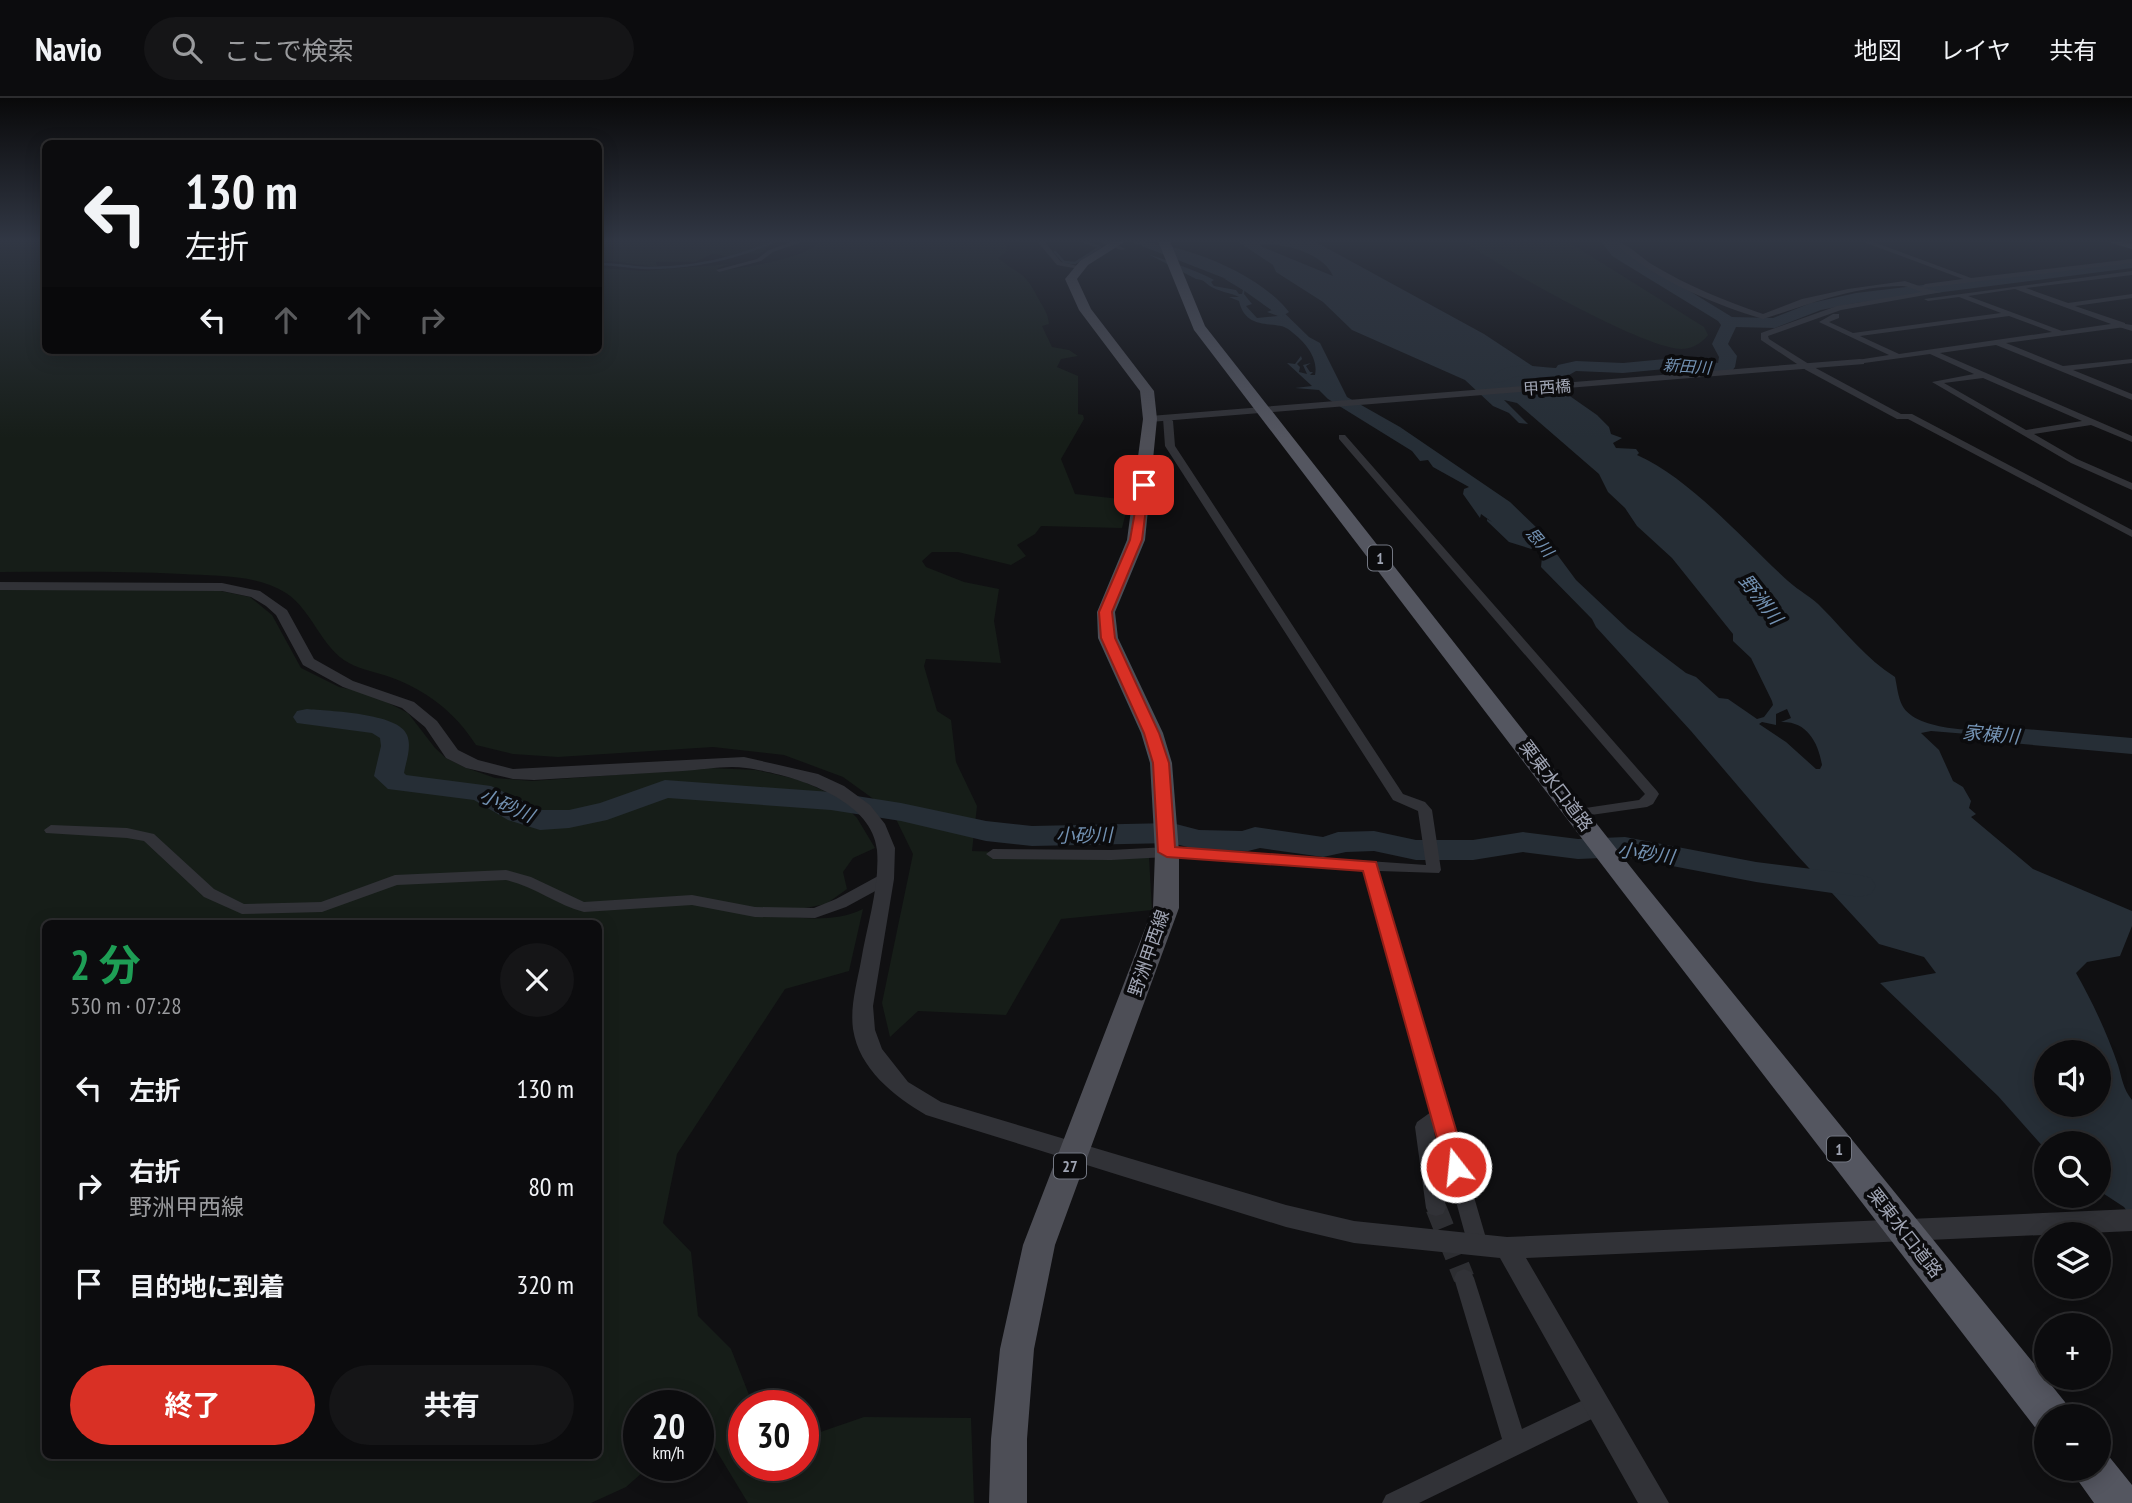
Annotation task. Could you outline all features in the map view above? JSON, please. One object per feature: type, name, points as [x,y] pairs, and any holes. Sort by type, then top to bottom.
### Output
[{"type":"highway","name":"栗東水口道路","points":[[1191,307],[1199,327],[1628,881],[2041,1404]]},
{"type":"highway","points":[[2103,1481],[2120,1503]]},
{"type":"main road","name":"野洲甲西線","points":[[1008,1503],[1009,1439],[1017,1349],[1039,1245],[1166,908],[1166,838],[1161,763],[1152,733],[1108,638],[1106,612],[1136,540],[1147,438],[1159,419],[1147,391],[1102,335],[1085,307]]},
{"type":"street","points":[[1736,307],[1766,317],[1791,307]]},
{"type":"street","points":[[1849,307],[1764,335],[1765,340],[1773,347],[1900,416],[1909,416],[2132,534]]},
{"type":"street","points":[[1874,307],[1856,309],[1824,322],[1899,357]]},
{"type":"street","points":[[1989,307],[2062,333]]},
{"type":"street","points":[[2074,307],[2129,325]]},
{"type":"street","points":[[1852,335],[2009,314]]},
{"type":"street","points":[[1860,362],[2129,325]]},
{"type":"street","points":[[1997,343],[2132,397]]},
{"type":"street","points":[[1931,353],[2132,439]]},
{"type":"street","points":[[2061,369],[2132,361]]},
{"type":"street","name":"甲西橋","points":[[1159,419],[1860,362]]},
{"type":"street","points":[[1983,375],[1936,382],[2074,461],[2132,487]]},
{"type":"street","points":[[993,854],[1111,855],[1166,838],[1370,866],[1434,870],[1423,807],[1398,797],[1168,440],[1170,424],[1159,419]]},
{"type":"street","points":[[2025,433],[2092,422]]},
{"type":"street","points":[[1342,437],[1652,794],[1648,802],[1577,813]]},
{"type":"street","points":[[1147,438],[1168,440]]},
{"type":"street","points":[[0,586],[222,587],[255,594],[282,613],[308,662],[330,677],[408,705],[431,724],[452,754],[472,764],[494,770],[534,775],[744,762],[812,778],[838,790],[864,809],[876,824],[887,848],[885,879],[863,1006],[864,1030],[872,1053],[900,1088],[934,1109],[1286,1216],[1354,1232],[1507,1248],[2132,1220]]},
{"type":"street","points":[[51,830],[127,832],[149,837],[209,893],[242,909],[321,907],[395,880],[506,875],[517,877],[566,903],[584,906],[692,900],[755,912],[795,914],[828,909],[885,879]]},
{"type":"street","points":[[1370,866],[1478,1245]]},
{"type":"street","points":[[1436,1208],[1424,1127],[1441,1115]]},
{"type":"street","points":[[1507,1248],[1654,1503]]},
{"type":"street","points":[[1464,1278],[1515,1444]]},
{"type":"street","points":[[1394,1503],[1596,1405]]},
{"type":"shaded area","points":[[0,307],[42,307],[42,354],[602,354],[602,307],[1043,307],[1049,324],[1042,326],[1052,347],[1069,350],[1078,356],[1061,359],[1057,367],[1078,376],[1078,414],[1083,415],[1084,419],[1061,459],[1075,494],[1129,500],[1122,528],[1041,526],[1035,534],[1017,545],[1026,556],[1011,565],[958,552],[932,552],[922,561],[926,567],[964,582],[999,589],[994,621],[1001,663],[926,659],[924,666],[937,711],[951,720],[956,762],[977,806],[972,851],[1149,857],[1152,910],[1061,919],[1006,1015],[918,1011],[890,1037],[882,1003],[913,854],[893,813],[843,777],[784,755],[713,747],[558,757],[513,754],[476,745],[449,712],[416,688],[349,663],[331,648],[295,601],[286,593],[262,582],[222,576],[159,573],[0,572]]},
{"type":"shaded area","points":[[1575,307],[1671,307],[1704,327],[1708,335],[1696,345],[1681,349],[1662,345]]},
{"type":"shaded area","points":[[0,589],[216,590],[250,597],[272,615],[301,668],[339,687],[369,693],[408,713],[435,748],[446,758],[464,767],[495,778],[532,781],[711,768],[756,770],[800,780],[835,796],[857,818],[875,848],[853,858],[843,872],[847,889],[826,904],[769,915],[829,918],[863,909],[849,971],[785,989],[677,1154],[663,1223],[691,1252],[698,1316],[731,1349],[747,1390],[728,1390],[728,1470],[714,1447],[714,1390],[623,1390],[623,1481],[633,1481],[626,1487],[591,1503],[0,1503]]},
{"type":"shaded area","points":[[864,1417],[971,1418],[974,1503],[748,1503],[735,1481],[819,1481],[819,1432]]},
{"type":"water","name":"野洲川","points":[[1241,307],[1247,307],[1257,318],[1278,316],[1267,312],[1272,310],[1267,307],[1278,307],[1309,337],[1320,343],[1347,397],[1400,427],[1510,502],[1539,530],[1576,580],[1628,629],[1686,673],[1696,677],[1719,698],[1728,699],[1757,719],[1764,717],[1773,705],[1751,658],[1733,641],[1733,634],[1672,558],[1637,526],[1625,508],[1608,492],[1599,474],[1517,403],[1504,400],[1528,424],[1519,423],[1509,413],[1493,406],[1465,380],[1352,330],[1328,307],[1434,307],[1484,334],[1534,367],[1552,372],[1563,366],[1557,373],[1532,372],[1549,377],[1564,392],[1597,415],[1609,427],[1611,434],[1622,438],[1613,443],[1616,448],[1636,449],[1639,453],[1637,455],[1677,479],[1697,495],[1788,581],[1818,604],[1865,654],[1895,677],[1902,705],[1910,714],[1921,721],[1952,728],[2012,732],[2016,738],[1931,731],[1921,733],[1939,750],[1953,781],[1963,787],[1971,801],[1969,808],[1976,814],[1971,817],[2033,869],[2132,911],[2132,926],[2120,956],[2087,962],[2076,973],[2108,1040],[2034,1040],[2034,1117],[2111,1117],[2111,1047],[2132,1100],[2132,1218],[2124,1207],[2111,1198],[2111,1131],[2034,1131],[2034,1136],[1998,1096],[1880,983],[1936,973],[1924,957],[1879,944],[1796,854],[1691,731],[1596,627],[1592,619],[1541,567],[1542,557],[1538,551],[1509,542],[1487,519],[1492,522],[1481,514],[1480,518],[1463,494],[1464,489],[1469,487],[1433,467],[1428,460],[1420,461],[1412,451],[1328,399],[1319,390],[1295,388],[1312,386],[1287,363],[1295,364],[1301,356],[1302,359],[1297,364],[1300,367],[1299,372],[1307,374],[1303,365],[1311,363],[1306,366],[1313,372],[1310,375],[1315,375],[1312,355],[1304,343],[1288,329],[1254,321]],"holes":[[[1787,709],[1791,718],[1781,722],[1797,725],[1809,734],[1820,756],[1820,769],[1816,769],[1786,742],[1759,724],[1762,722],[1776,725],[1776,714]]]},
{"type":"waterway","name":"思川","points":[[1276,307],[1281,312]]},
{"type":"waterway","name":"新田川","points":[[1499,378],[1516,371],[1562,374],[1564,369],[1576,366],[1623,368],[1686,362],[1713,369],[1726,367],[1728,356],[1720,344],[1729,325],[1724,318],[1705,307]]},
{"type":"waterway","points":[[1727,322],[1775,323],[1816,307]]},
{"type":"waterway","name":"小砂川","points":[[307,717],[379,726],[393,734],[395,746],[389,776],[398,783],[481,792],[519,813],[540,820],[569,819],[607,811],[665,789],[831,801],[901,812],[986,831],[1032,836],[1172,833],[1199,840],[1248,841],[1255,837],[1323,847],[1333,846],[1338,842],[1374,841],[1416,850],[1473,850],[1523,842],[1578,849],[1625,847],[1756,872],[1860,886]]},
{"type":"waterway","name":"家棟川","points":[[1977,733],[2132,746]]},
{"type":"tunnel","points":[[1436,1208],[1464,1278]]},
{"type":"route","points":[[1144,485],[1136,540],[1106,612],[1108,638],[1152,733],[1161,763],[1167,852],[1370,866],[1456,1167]]}]
